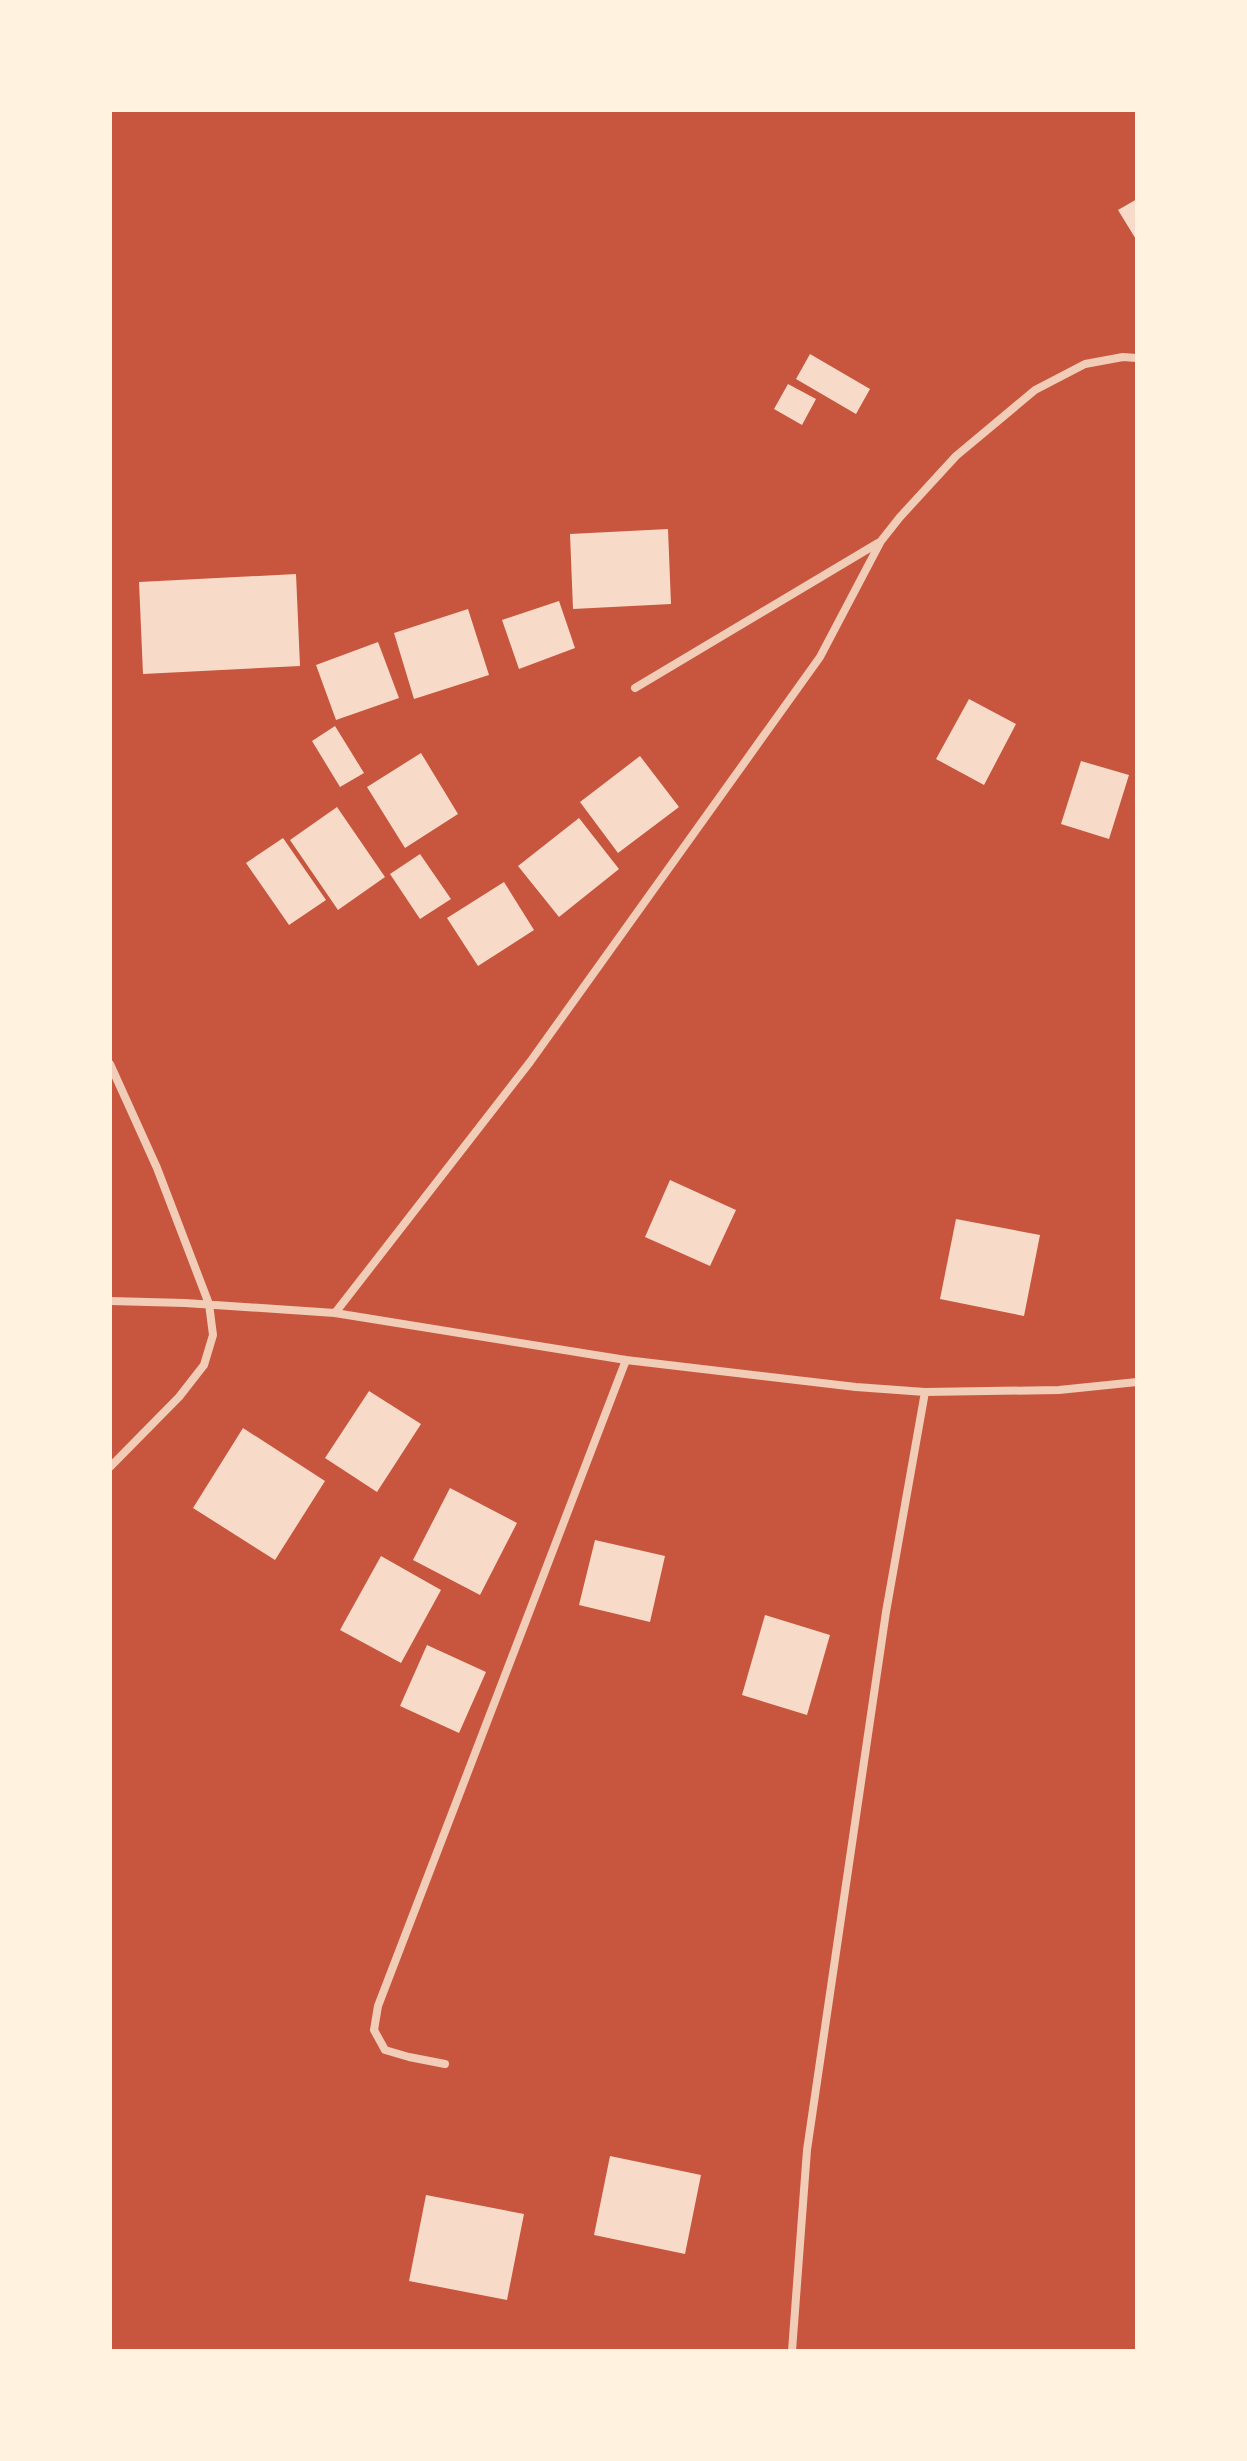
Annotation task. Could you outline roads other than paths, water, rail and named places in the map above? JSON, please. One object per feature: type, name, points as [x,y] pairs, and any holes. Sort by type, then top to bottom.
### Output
[{"type":"street","points":[[335,1313],[530,1062],[820,657],[881,541],[956,456],[1035,390],[1085,364],[1123,357],[1137,358]]},
{"type":"street","points":[[635,688],[881,541]]},
{"type":"street","points":[[110,1064],[157,1168],[209,1304],[213,1335],[204,1365],[179,1397],[110,1467]]},
{"type":"street","points":[[110,1301],[335,1313],[626,1360],[785,1381],[925,1392],[1059,1390],[1137,1382]]},
{"type":"street","points":[[445,2064],[385,2050],[374,2030],[378,2006],[626,1360]]},
{"type":"street","points":[[792,2351],[807,2150],[886,1612],[925,1392]]}]
